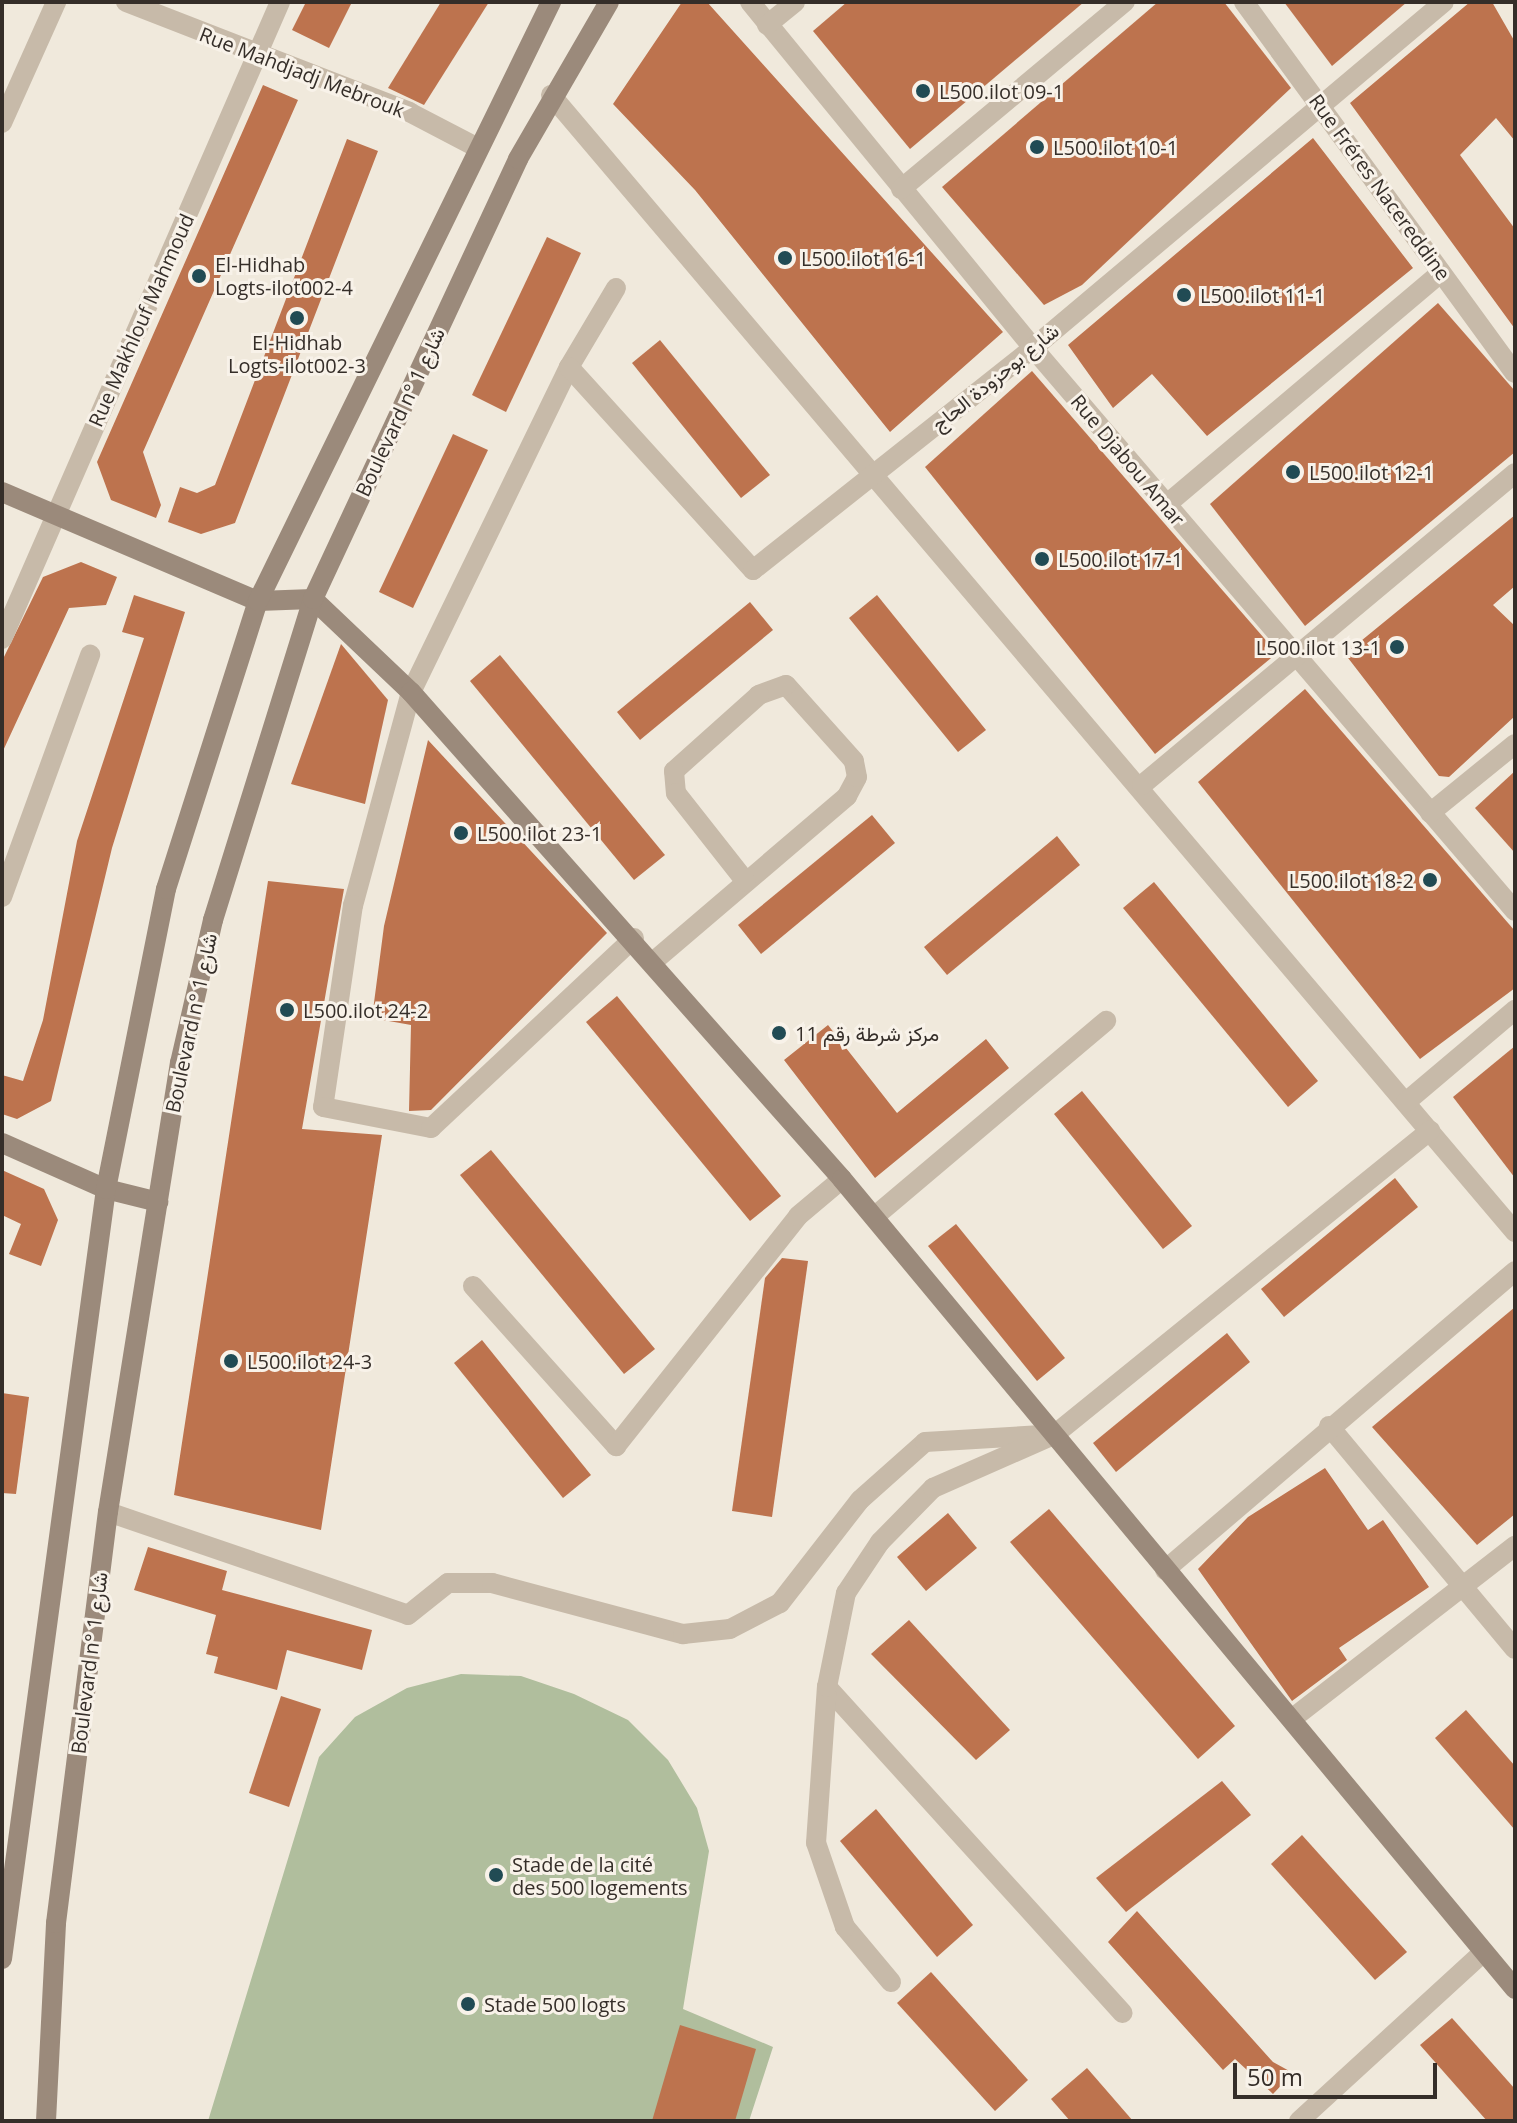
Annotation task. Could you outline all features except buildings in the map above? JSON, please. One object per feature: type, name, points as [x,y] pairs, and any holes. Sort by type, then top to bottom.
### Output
[{"type":"main road","points":[[2,1959],[106,1189],[166,889],[258,601],[476,147],[551,2]]},
{"type":"main road","name":"Boulevard n° شارع 1","points":[[46,2121],[56,1923],[108,1512],[158,1202],[213,920],[313,599],[551,95],[609,2]]},
{"type":"main road","points":[[2,492],[258,601],[313,599],[411,692],[634,938],[842,1179],[1165,1570],[1293,1718],[1480,1955],[1515,1989]]},
{"type":"main road","points":[[2,1143],[106,1189],[158,1202]]},
{"type":"street","points":[[2,123],[56,2]]},
{"type":"street","name":"Rue Mahdjadj Mebrouk","points":[[126,2],[256,58],[409,112],[476,147]]},
{"type":"street","name":"Rue Makhlouf Mahmoud","points":[[2,639],[280,2]]},
{"type":"street","name":"Rue Djabou Amar","points":[[750,2],[1033,348],[1515,911]]},
{"type":"street","points":[[767,25],[795,2]]},
{"type":"street","points":[[901,189],[1125,2]]},
{"type":"street","name":"Rue Fréres Nacereddine","points":[[1244,2],[1515,373]]},
{"type":"street","name":"شارع بوحزودة الحاج","points":[[569,367],[753,570],[1033,348],[1444,2]]},
{"type":"street","points":[[551,95],[1142,785],[1515,1232]]},
{"type":"street","points":[[1166,505],[1441,273]]},
{"type":"street","points":[[616,288],[569,367],[411,692],[353,905],[323,1107],[431,1128],[634,938]]},
{"type":"street","points":[[1142,785],[1293,655],[1515,473]]},
{"type":"street","points":[[2,897],[90,655]]},
{"type":"street","points":[[654,961],[847,796],[857,777],[854,761],[786,685],[759,695],[674,771],[676,793],[746,882]]},
{"type":"street","points":[[1430,813],[1515,744]]},
{"type":"street","points":[[1406,1102],[1515,1010]]},
{"type":"street","points":[[874,1217],[1106,1021]]},
{"type":"street","points":[[891,1982],[845,1927],[816,1843],[827,1687],[846,1593],[880,1542],[933,1488],[1054,1435],[1430,1130]]},
{"type":"street","points":[[473,1286],[616,1446],[798,1216],[842,1179]]},
{"type":"street","points":[[1165,1570],[1329,1426],[1515,1271]]},
{"type":"street","points":[[1329,1426],[1515,1649]]},
{"type":"street","points":[[108,1512],[408,1615],[448,1583],[492,1583],[683,1634],[730,1629],[780,1603],[860,1500],[925,1442],[1054,1435]]},
{"type":"street","points":[[1293,1718],[1465,1589],[1515,1546]]},
{"type":"street","points":[[827,1687],[1123,2013]]},
{"type":"street","points":[[1299,2121],[1480,1955]]},
{"type":"green space","name":"Stade de la cité des 500 logements","points":[[461,1674],[521,1676],[574,1694],[628,1720],[668,1760],[697,1808],[709,1851],[683,2009],[773,2047],[749,2121],[208,2121],[319,1757],[355,1717],[407,1688]]},
{"type":"place","name":"L500.ilot 09-1","points":[[923,91]]},
{"type":"place","name":"L500.ilot 10-1","points":[[1037,147]]},
{"type":"place","name":"L500.ilot 16-1","points":[[785,258]]},
{"type":"place","name":"El-Hidhab Logts-ilot002-4","points":[[199,276]]},
{"type":"place","name":"L500.ilot 11-1","points":[[1184,295]]},
{"type":"place","name":"El-Hidhab Logts-ilot002-3","points":[[297,318]]},
{"type":"place","name":"L500.ilot 12-1","points":[[1293,472]]},
{"type":"place","name":"L500.ilot 17-1","points":[[1042,559]]},
{"type":"place","name":"L500.ilot 13-1","points":[[1397,647]]},
{"type":"place","name":"L500.ilot 23-1","points":[[461,833]]},
{"type":"place","name":"L500.ilot 18-2","points":[[1430,880]]},
{"type":"place","name":"L500.ilot 24-2","points":[[287,1010]]},
{"type":"place","name":"مركز شرطة رقم 11","points":[[779,1033]]},
{"type":"place","name":"L500.ilot 24-3","points":[[231,1361]]},
{"type":"place","name":"Stade de la cité des 500 logements","points":[[496,1875]]},
{"type":"place","name":"Stade 500 logts","points":[[468,2004]]}]
